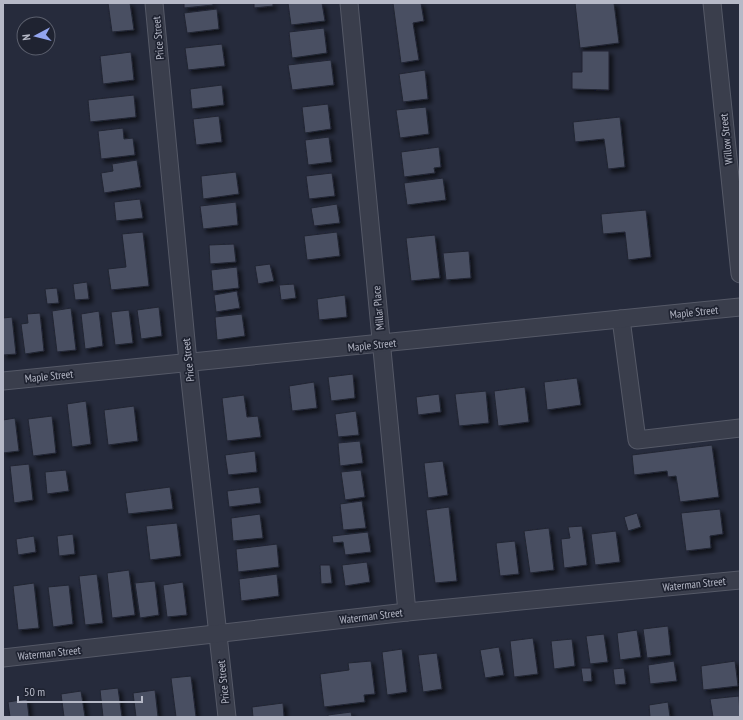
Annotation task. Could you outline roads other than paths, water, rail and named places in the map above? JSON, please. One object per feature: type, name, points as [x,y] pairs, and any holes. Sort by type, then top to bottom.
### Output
[{"type":"street","name":"Price Street","points":[[154,3],[188,362],[227,717]]},
{"type":"street","name":"Millar Place","points":[[349,3],[407,612]]},
{"type":"street","name":"Willow Street","points":[[712,3],[740,274]]},
{"type":"street","name":"Maple Street","points":[[3,380],[381,344],[740,307]]},
{"type":"street","points":[[621,319],[637,440],[740,428]]},
{"type":"street","name":"Waterman Street","points":[[3,658],[407,612],[740,580]]}]
